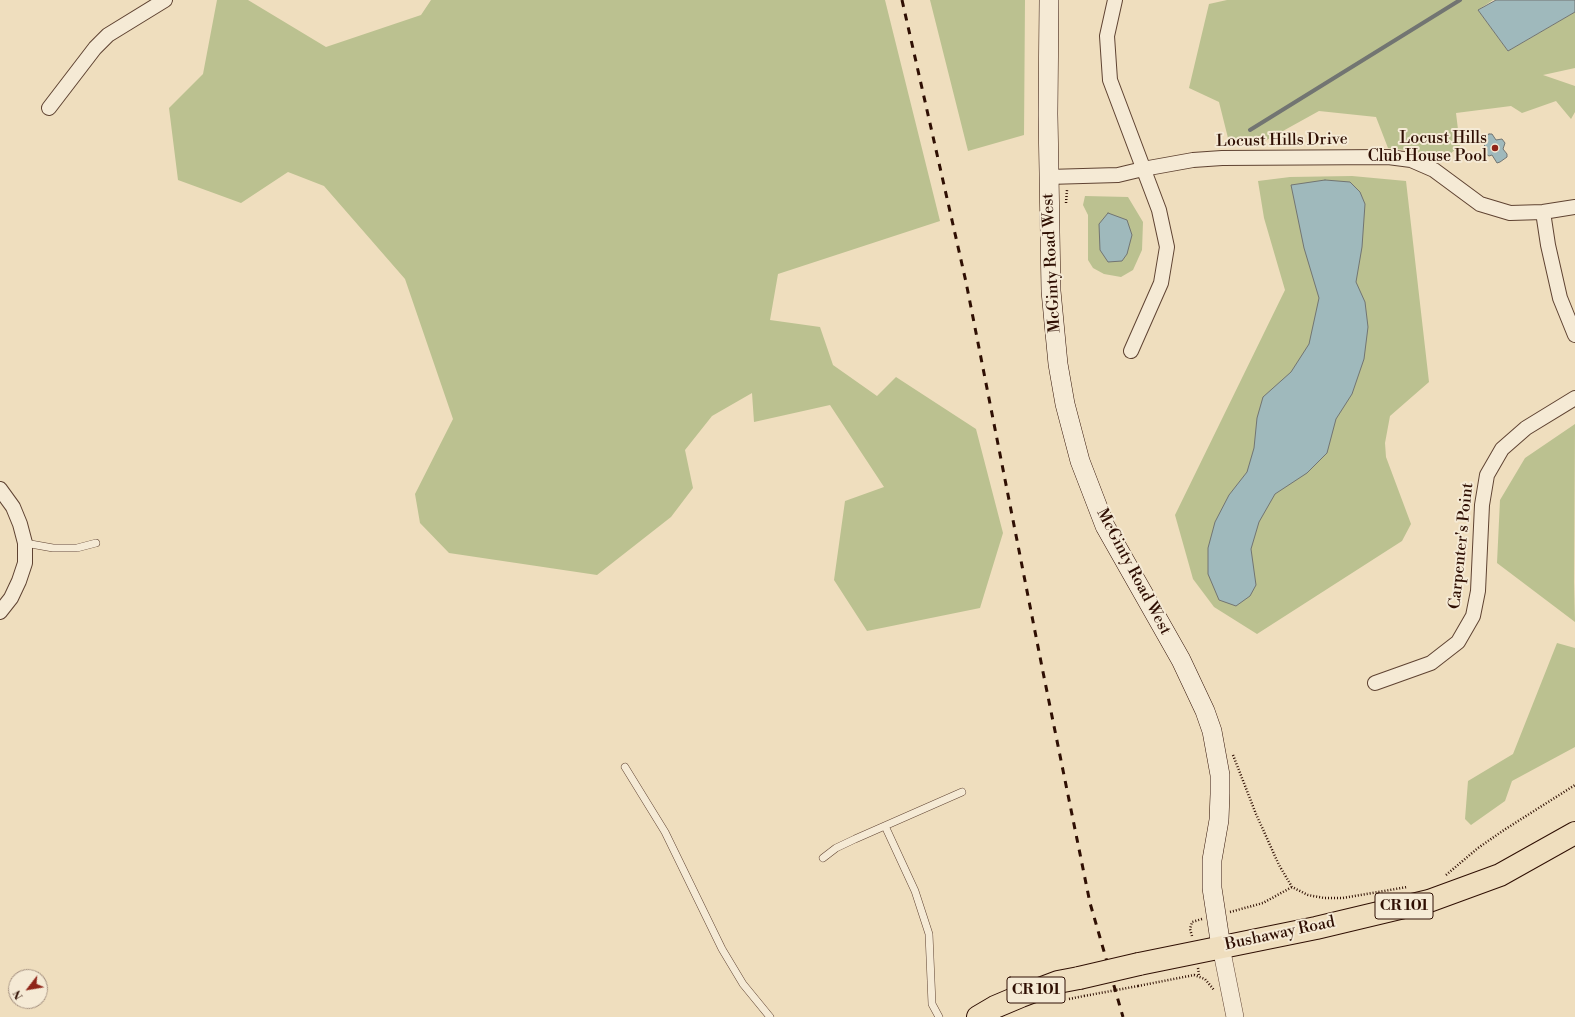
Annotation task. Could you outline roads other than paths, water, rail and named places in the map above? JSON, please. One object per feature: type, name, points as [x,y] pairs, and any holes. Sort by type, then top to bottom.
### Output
[{"type":"main road","name":"McGinty Road West","points":[[1050,0],[1057,177],[1050,291],[1058,364],[1065,404],[1080,461],[1105,526],[1181,660],[1205,711],[1217,751],[1220,775],[1218,820],[1212,860],[1214,910],[1221,947]]},
{"type":"main road","name":"Bushaway Road","points":[[978,1017],[995,1007],[1058,982],[1081,987],[1139,964],[1316,928],[1429,901],[1500,875],[1575,833]]},
{"type":"street","points":[[49,108],[95,48],[108,35],[165,0]]},
{"type":"street","points":[[1114,0],[1107,36],[1110,80],[1159,210],[1167,247],[1162,283],[1131,351]]},
{"type":"street","name":"Locust Hills Drive","points":[[1057,177],[1118,175],[1193,160],[1222,158],[1388,157],[1411,160],[1434,170],[1480,204],[1510,213],[1543,212],[1575,207]]},
{"type":"street","points":[[1543,212],[1548,244],[1560,298],[1575,335]]},
{"type":"street","name":"Carpenter's Point","points":[[1375,683],[1431,663],[1458,642],[1473,616],[1477,597],[1482,505],[1487,475],[1502,449],[1526,428],[1575,398]]},
{"type":"street","points":[[0,489],[13,507],[20,524],[25,543],[25,563],[19,581],[11,598],[0,612]]},
{"type":"street","points":[[1221,947],[1235,1017]]},
{"type":"lane","points":[[25,543],[53,548],[77,548],[96,543]]},
{"type":"lane","points":[[625,767],[666,832],[722,949],[743,984],[770,1017]]},
{"type":"lane","points":[[823,858],[836,848],[962,792]]},
{"type":"lane","points":[[885,826],[915,891],[929,934],[932,1004],[939,1017]]},
{"type":"water","points":[[1496,0],[1575,0],[1575,12],[1508,51],[1478,10]]},
{"type":"water","name":"Locust Hills Club House Pool","points":[[1489,134],[1492,134],[1496,140],[1502,139],[1505,143],[1503,149],[1507,154],[1507,157],[1497,163],[1492,155],[1489,156],[1486,154],[1487,149],[1482,142],[1482,139]]},
{"type":"water","points":[[1325,180],[1350,182],[1360,192],[1365,204],[1362,247],[1356,282],[1365,302],[1368,327],[1364,359],[1352,394],[1336,419],[1327,453],[1307,473],[1275,494],[1259,522],[1251,549],[1256,585],[1250,596],[1236,606],[1219,600],[1208,574],[1208,548],[1215,522],[1229,495],[1247,472],[1254,448],[1257,418],[1263,397],[1291,372],[1309,344],[1319,298],[1304,248],[1291,185]]},
{"type":"water","points":[[1108,213],[1127,220],[1132,235],[1127,254],[1122,261],[1108,262],[1100,250],[1099,224]]},
{"type":"waterway","points":[[1250,130],[1460,0]]},
{"type":"railway","points":[[902,0],[966,282],[1090,903],[1123,1017]]},
{"type":"place","name":"Locust Hills Club House Pool","points":[[1495,148]]}]
